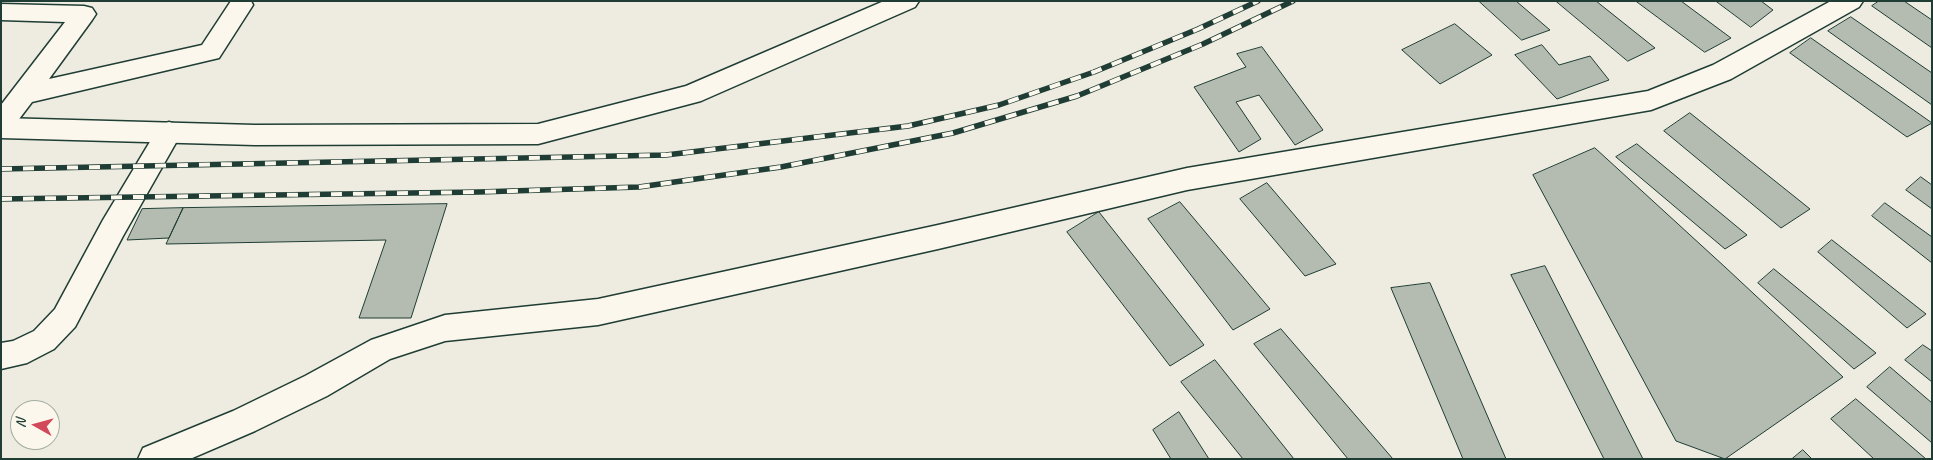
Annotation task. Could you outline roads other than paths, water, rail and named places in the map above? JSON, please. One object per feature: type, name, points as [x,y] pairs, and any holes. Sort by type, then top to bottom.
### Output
[{"type":"street","points":[[1,126],[255,135],[538,134],[692,94],[907,1]]},
{"type":"street","points":[[154,459],[244,421],[316,386],[381,349],[446,328],[598,312],[938,237],[1187,179],[1651,100],[1722,72],[1851,1]]},
{"type":"street","points":[[24,94],[210,52],[241,5]]},
{"type":"street","points":[[1,12],[84,14],[1,126]]},
{"type":"street","points":[[1,356],[17,354],[44,340],[65,318],[113,228],[169,132]]},
{"type":"railway","points":[[1,169],[666,155],[908,126],[999,105],[1094,72],[1198,29],[1258,1]]},
{"type":"railway","points":[[1,199],[479,192],[639,187],[781,167],[953,133],[1077,96],[1203,44],[1293,1]]}]
